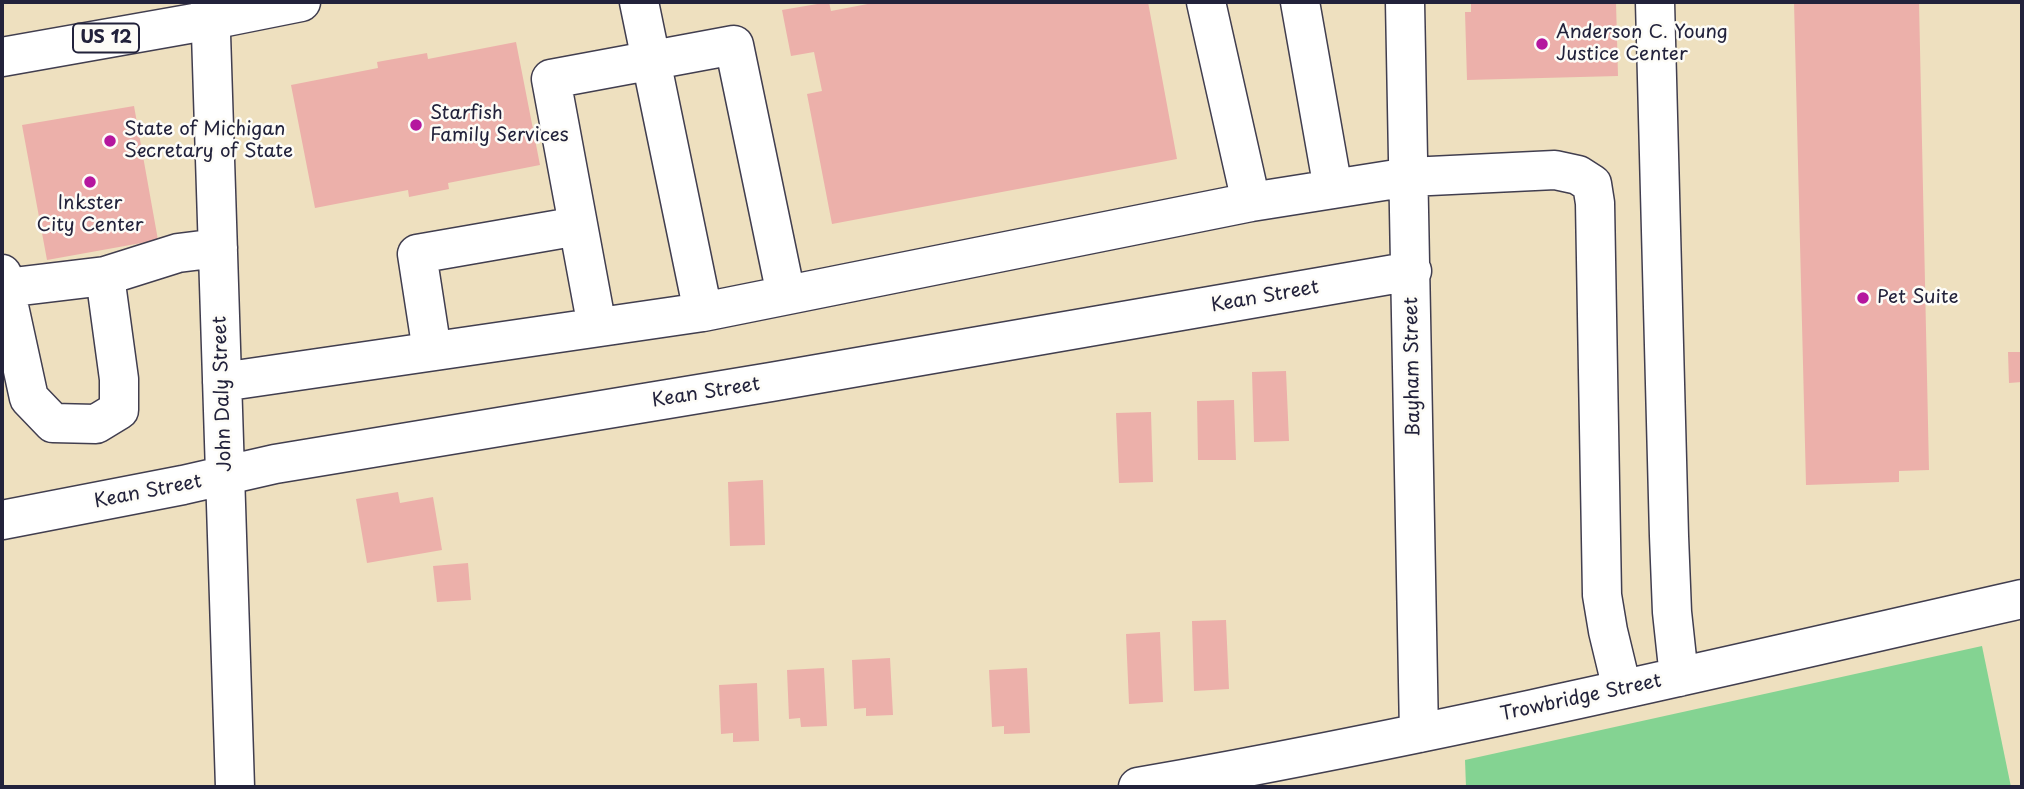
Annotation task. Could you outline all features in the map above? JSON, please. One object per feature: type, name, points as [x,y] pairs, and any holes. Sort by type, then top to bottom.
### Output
[{"type":"street","name":"US 12","points":[[2,57],[210,11],[301,2]]},
{"type":"street","points":[[639,2],[703,312]]},
{"type":"street","points":[[1206,2],[1251,202]]},
{"type":"street","points":[[1300,2],[1333,189]]},
{"type":"street","name":"Bayham Street","points":[[1405,2],[1419,733]]},
{"type":"street","points":[[1654,2],[1670,574],[1679,677]]},
{"type":"street","name":"John Daly Street","points":[[210,11],[236,787]]},
{"type":"street","points":[[597,327],[551,79],[734,45],[786,295]]},
{"type":"street","points":[[222,382],[703,312],[1251,202],[1409,177],[1555,170],[1578,175],[1592,184],[1595,203],[1602,595],[1622,690]]},
{"type":"street","points":[[432,351],[417,254],[578,226]]},
{"type":"street","points":[[105,276],[119,379],[119,410],[96,424],[53,423],[29,398],[3,281],[105,276],[178,253],[218,248]]},
{"type":"street","name":"Kean Street","points":[[2,520],[275,464],[1412,271]]},
{"type":"street","name":"Trowbridge Street","points":[[1138,787],[1419,733],[2022,600]]},
{"type":"green space","points":[[1982,646],[2011,787],[1466,787],[1465,760]]},
{"type":"building","points":[[829,2],[831,11],[878,2],[1148,2],[1177,159],[832,224],[807,94],[822,91],[814,52],[791,56],[782,10]]},
{"type":"building","name":"Anderson C. Young Justice Center","points":[[1471,2],[1616,2],[1618,76],[1467,80],[1465,12],[1471,12]]},
{"type":"building","name":"Pet Suite","points":[[1794,2],[1919,2],[1929,470],[1899,471],[1899,482],[1806,485]]},
{"type":"building","name":"Starfish Family Services","points":[[516,42],[540,165],[448,183],[449,189],[409,197],[408,190],[315,208],[291,85],[378,68],[377,62],[427,53],[428,59]]},
{"type":"building","name":"Inkster City Center","points":[[134,106],[158,240],[47,260],[22,125]]},
{"type":"building","points":[[2008,352],[2022,352],[2022,382],[2009,383]]},
{"type":"building","points":[[1286,371],[1289,441],[1254,442],[1252,372]]},
{"type":"building","points":[[1234,400],[1236,460],[1198,460],[1197,401]]},
{"type":"building","points":[[1151,412],[1153,482],[1119,483],[1116,413]]},
{"type":"building","points":[[763,480],[765,545],[730,546],[728,482]]},
{"type":"building","points":[[398,492],[400,503],[433,497],[442,550],[367,563],[356,499]]},
{"type":"building","points":[[468,563],[471,600],[437,602],[433,566]]},
{"type":"building","points":[[1226,620],[1229,689],[1194,691],[1192,621]]},
{"type":"building","points":[[1160,632],[1163,702],[1129,704],[1126,634]]},
{"type":"building","points":[[890,658],[893,715],[866,716],[866,708],[854,709],[852,660]]},
{"type":"building","points":[[824,668],[827,726],[801,727],[800,718],[789,719],[787,670]]},
{"type":"building","points":[[1027,668],[1030,733],[1004,734],[1004,726],[992,727],[989,670]]},
{"type":"building","points":[[757,683],[759,741],[733,742],[733,733],[721,734],[719,685]]},
{"type":"place","name":"Anderson C. Young Justice Center","points":[[1542,44]]},
{"type":"place","name":"Starfish Family Services","points":[[416,125]]},
{"type":"place","name":"State of Michigan Secretary of State","points":[[110,141]]},
{"type":"place","name":"Inkster City Center","points":[[90,182]]},
{"type":"place","name":"Pet Suite","points":[[1863,298]]}]
